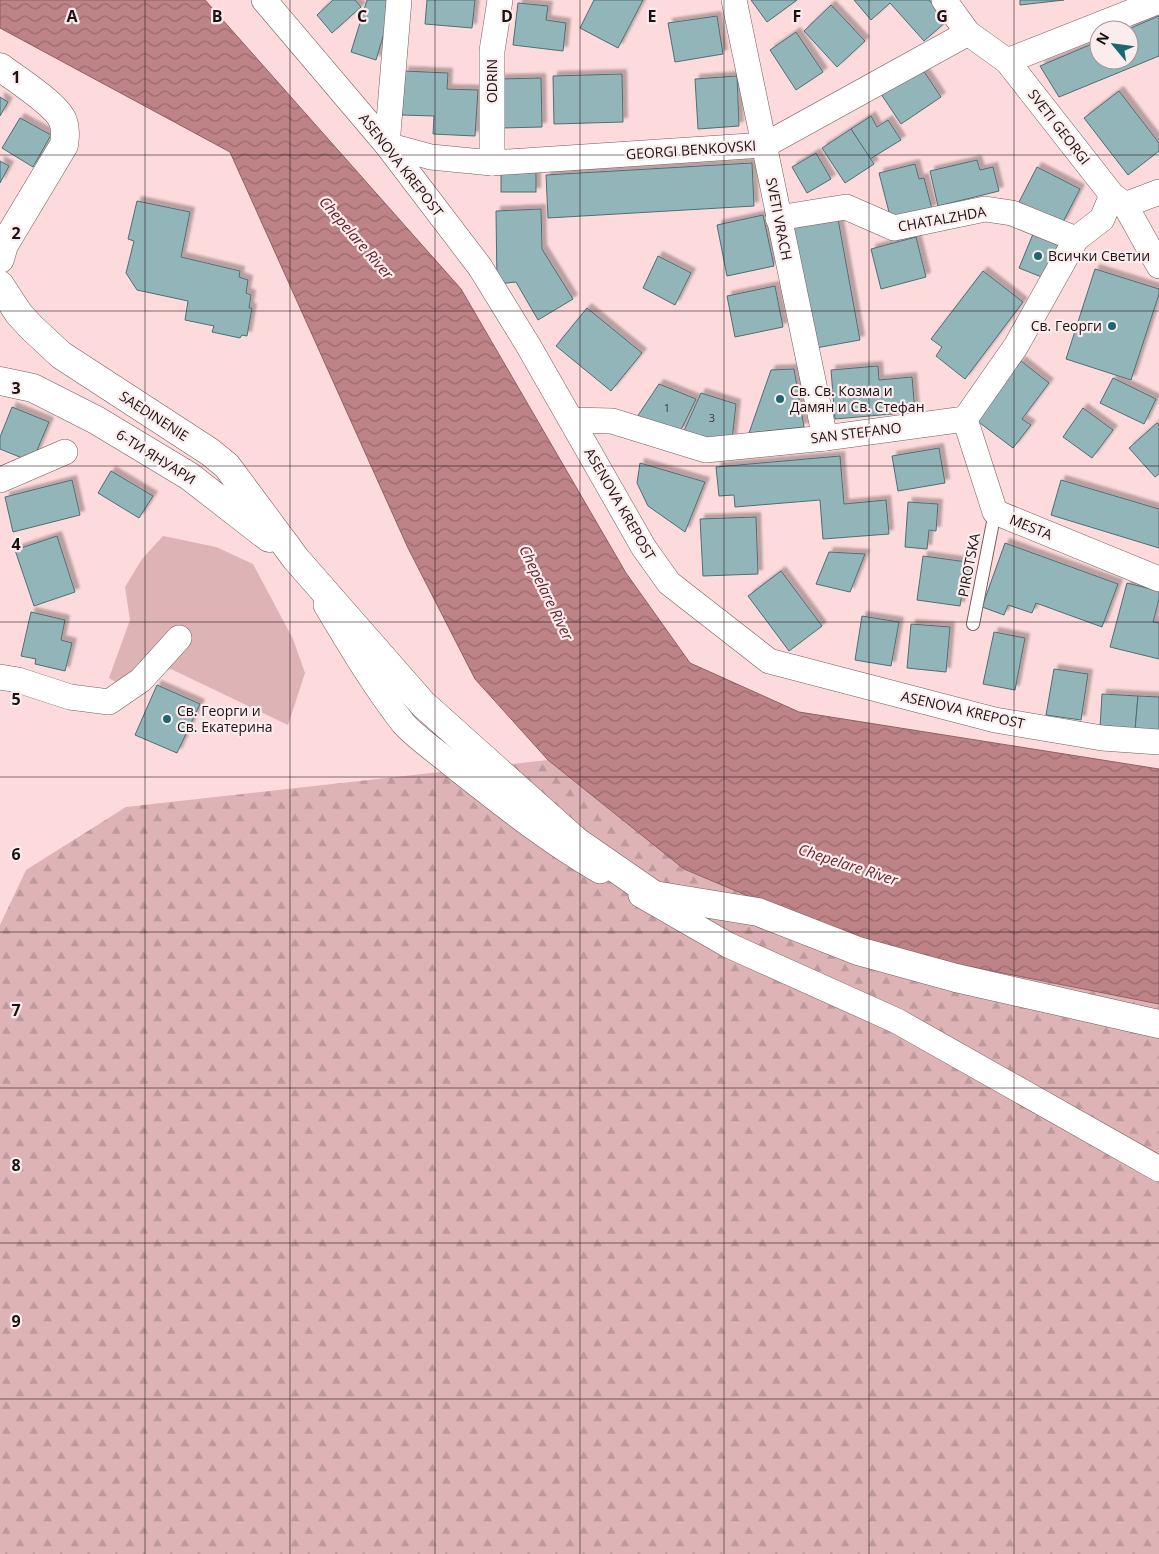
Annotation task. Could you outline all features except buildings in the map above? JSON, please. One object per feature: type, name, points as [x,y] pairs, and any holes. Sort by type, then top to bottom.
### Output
[{"type":"main road","points":[[0,67],[55,109],[63,120],[65,132],[64,145],[4,245],[0,259]]},
{"type":"main road","name":"SAEDINENIE","points":[[0,285],[19,314],[61,356],[210,452],[227,466],[296,559]]},
{"type":"main road","name":"6-ТИ ЯНУАРИ","points":[[0,381],[33,388],[149,451],[189,476],[296,559]]},
{"type":"main road","points":[[296,559],[423,704],[576,840],[654,895],[758,912],[858,951],[956,978],[1159,1024]]},
{"type":"street","name":"ASENOVA KREPOST","points":[[264,0],[387,145],[480,267],[572,420],[644,548],[669,583],[769,661],[995,720],[1102,738],[1159,742]]},
{"type":"street","points":[[387,145],[399,0]]},
{"type":"street","name":"ODRIN","points":[[492,163],[492,51],[500,0]]},
{"type":"street","name":"SVETI VRACH","points":[[734,0],[824,438]]},
{"type":"street","name":"SVETI GEORGI","points":[[944,0],[968,33],[1007,61],[1119,200],[1159,266]]},
{"type":"street","points":[[1007,61],[1146,3]]},
{"type":"street","name":"GEORGI BENKOVSKI","points":[[387,145],[432,157],[492,163],[764,145],[968,33]]},
{"type":"street","points":[[965,419],[1016,346],[1076,239],[1102,219],[1119,200],[1159,192]]},
{"type":"street","name":"CHATALZHDA","points":[[778,218],[846,207],[894,228],[985,209],[1012,213],[1076,239]]},
{"type":"street","name":"SAN STEFANO","points":[[572,420],[612,421],[706,450],[824,438],[965,419]]},
{"type":"street","name":"MESTA","points":[[965,419],[995,512],[1159,579]]},
{"type":"street","points":[[0,480],[65,452]]},
{"type":"street","points":[[296,559],[366,669],[404,724],[535,830],[568,852],[728,945],[897,1021],[1159,1169]]},
{"type":"street","points":[[0,677],[18,680],[70,698],[108,702],[141,680],[179,638]]},
{"type":"lane","name":"PIROTSKA","points":[[973,624],[995,512]]},
{"type":"green space","points":[[163,536],[216,547],[253,564],[293,639],[305,673],[288,725],[171,669],[122,686],[109,678],[130,620],[125,587],[142,559]]},
{"type":"green space","points":[[548,760],[684,869],[867,946],[1159,1004],[1159,1554],[0,1554],[0,925],[26,870],[126,807]]},
{"type":"water","name":"Chepelare River","points":[[0,0],[205,0],[461,289],[626,573],[690,663],[799,712],[1159,769],[1159,1004],[867,946],[684,869],[548,760],[475,679],[408,548],[230,152],[0,28]]},
{"type":"place","name":"Всички Светии","points":[[1038,256]]},
{"type":"place","name":"Св. Георги","points":[[1112,326]]},
{"type":"place","name":"Св. Св. Козма и Дамян и Св. Стефан","points":[[780,399]]},
{"type":"place","name":"Св. Георги и Св. Екатерина","points":[[167,719]]}]
